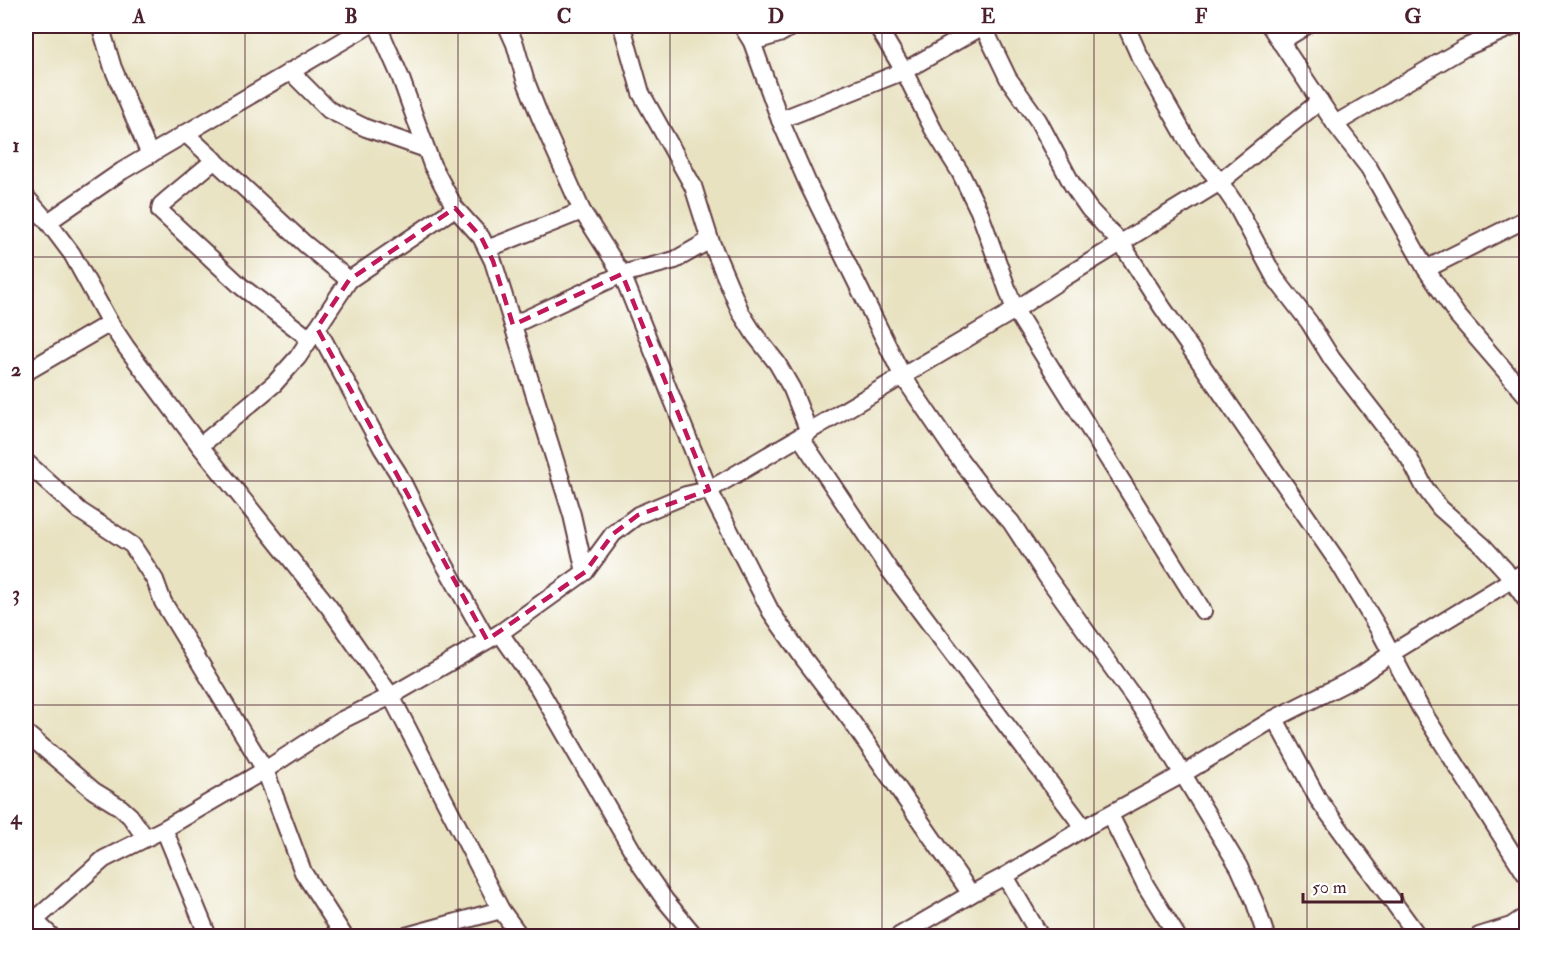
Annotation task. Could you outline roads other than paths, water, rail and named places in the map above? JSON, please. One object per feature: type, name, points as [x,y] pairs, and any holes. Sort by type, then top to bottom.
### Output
[{"type":"street","points":[[101,26],[113,68],[150,155]]},
{"type":"street","points":[[48,222],[122,171],[184,133],[369,26]]},
{"type":"street","points":[[378,26],[400,76],[441,184],[456,208],[481,237],[493,261],[572,515],[585,572]]},
{"type":"street","points":[[507,26],[540,117],[582,211],[622,274],[709,490],[771,612],[852,722],[971,894]]},
{"type":"street","points":[[622,26],[641,93],[690,178],[710,240],[741,313],[777,363],[792,389],[805,435],[890,571],[1084,828]]},
{"type":"street","points":[[741,26],[752,42],[780,120],[808,184],[902,375],[955,453],[990,499],[1011,522],[1047,577],[1152,723],[1239,867],[1266,936]]},
{"type":"street","points":[[752,42],[779,34],[792,26]]},
{"type":"street","points":[[877,26],[904,71],[933,129],[960,172],[979,211],[1015,310],[1203,611]]},
{"type":"street","points":[[780,120],[904,71],[983,26],[1008,78],[1038,120],[1073,186],[1089,209],[1121,243],[1162,307],[1340,565],[1392,653],[1421,709],[1527,875]]},
{"type":"street","points":[[1126,26],[1138,55],[1193,150],[1220,182],[1237,207],[1275,278],[1309,322],[1332,359],[1409,458],[1425,488],[1440,508],[1483,546],[1505,570],[1527,600]]},
{"type":"street","points":[[1270,26],[1335,124],[1369,168],[1426,269],[1457,315],[1527,395]]},
{"type":"street","points":[[1280,42],[1306,26]]},
{"type":"street","points":[[1335,124],[1464,48],[1514,26]]},
{"type":"street","points":[[290,71],[329,110],[366,128],[426,148]]},
{"type":"street","points":[[51,936],[28,920],[104,859],[164,829],[265,770],[340,721],[391,696],[493,637],[585,572],[613,534],[638,515],[686,495],[709,490],[1015,310],[1220,182],[1320,101]]},
{"type":"street","points":[[184,133],[305,244],[349,280]]},
{"type":"street","points":[[215,160],[168,199],[160,211],[242,287],[314,334],[398,472],[432,542],[493,637],[538,687],[642,867],[665,900],[695,936]]},
{"type":"street","points":[[26,197],[72,254],[110,323],[200,446],[329,607],[391,696],[501,910],[520,936]]},
{"type":"street","points":[[200,446],[274,384],[298,357],[349,280],[456,208]]},
{"type":"street","points":[[487,249],[582,211]]},
{"type":"street","points":[[1426,269],[1527,219]]},
{"type":"street","points":[[513,325],[622,274],[675,260],[710,240]]},
{"type":"street","points":[[26,372],[110,323]]},
{"type":"street","points":[[26,462],[80,511],[132,545],[155,580],[169,612],[265,770],[303,872],[344,936]]},
{"type":"street","points":[[899,936],[1084,828],[1183,774],[1275,718],[1359,676],[1392,653],[1527,571]]},
{"type":"street","points":[[1275,718],[1318,799],[1418,936]]},
{"type":"street","points":[[26,734],[94,790],[120,807],[145,837]]},
{"type":"street","points":[[1110,815],[1146,886],[1176,936]]},
{"type":"street","points":[[164,829],[208,936]]},
{"type":"street","points":[[1005,876],[1040,936]]},
{"type":"street","points":[[406,936],[501,910]]},
{"type":"street","points":[[1479,936],[1511,926],[1527,916]]}]
